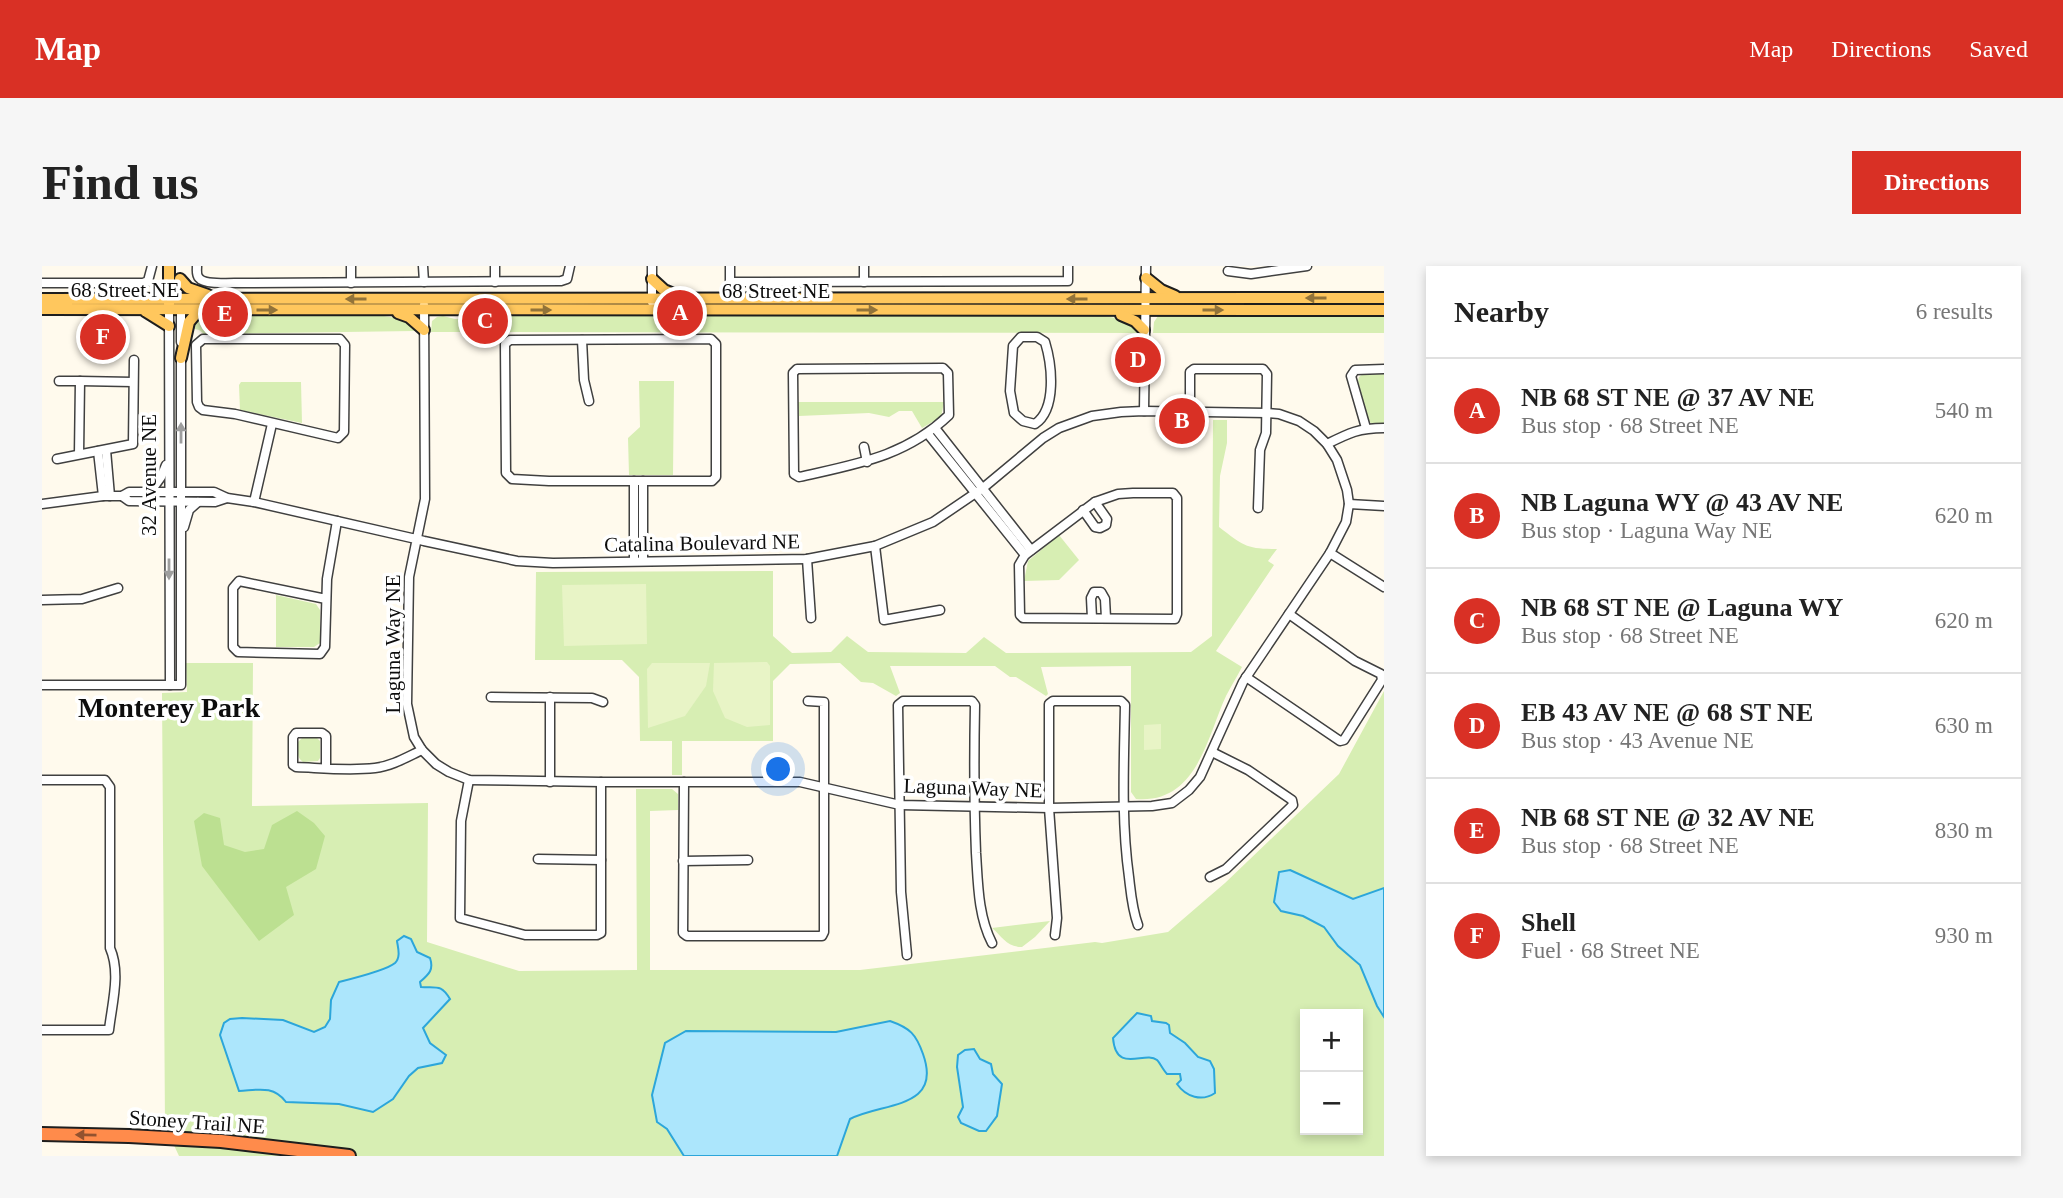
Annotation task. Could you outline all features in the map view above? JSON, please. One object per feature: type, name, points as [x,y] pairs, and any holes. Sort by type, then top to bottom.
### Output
[{"type":"highway","name":"Stoney Trail NE","points":[[42,1134],[199,1140],[349,1156]]},
{"type":"main road","points":[[149,298],[159,290],[169,266]]},
{"type":"main road","name":"32 Avenue NE","points":[[169,266],[175,304]]},
{"type":"main road","name":"32 Avenue NE","points":[[175,304],[180,266]]},
{"type":"main road","points":[[1146,272],[1161,290],[1181,299]]},
{"type":"main road","points":[[180,279],[188,288],[220,298]]},
{"type":"main road","points":[[652,279],[664,290],[687,299]]},
{"type":"main road","name":"68 Street NE","points":[[42,299],[149,298],[199,310],[389,310],[424,305]]},
{"type":"main road","name":"68 Street NE","points":[[42,309],[142,309],[220,298],[424,305],[652,304],[1104,311],[1384,310]]},
{"type":"main road","name":"68 Street NE","points":[[652,304],[687,299],[1384,298]]},
{"type":"main road","points":[[142,309],[169,326]]},
{"type":"main road","points":[[181,358],[189,322],[199,310]]},
{"type":"main road","points":[[389,310],[409,317],[424,330]]},
{"type":"main road","points":[[1104,311],[1130,318],[1144,330]]},
{"type":"street","points":[[42,283],[144,283],[148,281],[152,266]]},
{"type":"street","points":[[197,266],[199,279],[219,283],[561,281],[569,275],[570,266]]},
{"type":"street","points":[[351,266],[351,283]]},
{"type":"street","points":[[424,266],[424,282]]},
{"type":"street","points":[[495,266],[495,282]]},
{"type":"street","points":[[652,266],[652,304]]},
{"type":"street","points":[[730,266],[730,282],[1068,281],[1068,266]]},
{"type":"street","points":[[864,266],[864,282]]},
{"type":"street","points":[[1228,271],[1251,274],[1307,266]]},
{"type":"street","points":[[1146,272],[1144,411],[1267,413],[1299,421],[1328,444],[1342,472],[1349,504],[1384,506]]},
{"type":"street","name":"32 Avenue NE","points":[[175,304],[181,358],[181,685],[170,685],[169,326],[175,304]]},
{"type":"street","name":"Laguna Way NE","points":[[424,305],[425,499],[409,577],[407,704],[414,737],[422,750],[436,764],[469,780],[800,782],[900,805],[1049,808],[1152,806],[1172,803],[1200,777],[1246,677],[1330,553],[1346,522],[1349,504]]},
{"type":"street","points":[[1021,337],[1037,337],[1045,342],[1051,360],[1046,412],[1038,422],[1023,421],[1014,413],[1010,391],[1013,346],[1021,337]]},
{"type":"street","points":[[203,338],[343,340],[344,432],[338,438],[272,424],[199,407],[196,345],[203,338]]},
{"type":"street","points":[[711,339],[716,344],[716,477],[712,481],[638,481],[524,480],[512,479],[506,473],[505,344],[510,340],[711,339]]},
{"type":"street","points":[[582,340],[583,380],[589,401]]},
{"type":"street","points":[[57,459],[133,444],[134,360]]},
{"type":"street","points":[[943,368],[948,373],[949,415],[931,431],[885,456],[867,462],[799,477],[794,474],[793,373],[797,369],[943,368]]},
{"type":"street","points":[[1190,411],[1190,372],[1194,369],[1263,369],[1267,374],[1266,433],[1260,450],[1258,508]]},
{"type":"street","points":[[1366,428],[1351,376],[1355,370],[1384,369]]},
{"type":"street","points":[[59,381],[133,382]]},
{"type":"street","points":[[79,454],[80,381]]},
{"type":"street","name":"Catalina Boulevard NE","points":[[42,505],[122,496],[129,492],[214,492],[227,498],[517,561],[552,563],[807,559],[875,546],[933,522],[980,490],[1059,428],[1092,416],[1144,411]]},
{"type":"street","points":[[1038,422],[1046,436]]},
{"type":"street","points":[[254,502],[272,424]]},
{"type":"street","points":[[1328,444],[1366,428],[1384,428]]},
{"type":"street","points":[[931,431],[956,457],[1028,553]]},
{"type":"street","points":[[151,491],[164,471],[169,444]]},
{"type":"street","points":[[864,447],[867,462]]},
{"type":"street","points":[[102,451],[106,496]]},
{"type":"street","points":[[638,481],[638,561]]},
{"type":"street","points":[[1172,493],[1177,498],[1178,614],[1175,619],[1023,618],[1020,615],[1019,565],[1028,553],[1083,510],[1095,502],[1118,494],[1172,493]]},
{"type":"street","name":"Catalina Boulevard NE","points":[[122,496],[129,501],[215,502],[227,498]]},
{"type":"street","points":[[180,544],[189,510],[198,502]]},
{"type":"street","points":[[1083,510],[1095,527],[1100,528],[1106,524],[1107,519],[1095,502]]},
{"type":"street","points":[[326,599],[239,581],[233,588],[233,648],[238,652],[320,654],[325,647],[326,599],[337,521]]},
{"type":"street","points":[[875,546],[884,620],[940,610]]},
{"type":"street","points":[[1330,553],[1384,586]]},
{"type":"street","points":[[807,559],[811,618]]},
{"type":"street","points":[[42,600],[82,599],[118,588]]},
{"type":"street","points":[[1092,618],[1091,598],[1094,593],[1101,592],[1105,599],[1106,618]]},
{"type":"street","points":[[1246,677],[1340,741],[1344,740],[1382,680],[1381,674],[1356,661],[1289,614]]},
{"type":"street","points":[[42,685],[170,685]]},
{"type":"street","points":[[491,697],[592,698],[603,702]]},
{"type":"street","points":[[550,697],[550,782]]},
{"type":"street","points":[[684,782],[683,933],[687,936],[822,936],[824,702],[808,701]]},
{"type":"street","points":[[907,955],[901,892],[898,705],[903,701],[972,701],[975,705],[974,807],[977,875],[982,916],[992,943]]},
{"type":"street","points":[[1055,935],[1057,918],[1049,808],[1049,704],[1053,701],[1121,701],[1125,705],[1125,851],[1133,913],[1138,925]]},
{"type":"street","points":[[326,768],[326,736],[322,733],[296,733],[293,737],[293,765],[296,767],[326,768],[375,768],[394,763],[422,750]]},
{"type":"street","points":[[1210,877],[1226,869],[1293,805],[1292,800],[1248,770],[1212,752]]},
{"type":"street","points":[[42,780],[105,780],[110,787],[110,947],[116,978],[109,1030],[42,1030]]},
{"type":"street","points":[[469,780],[461,821],[460,918],[525,935],[601,933],[601,782]]},
{"type":"street","points":[[538,859],[601,860]]},
{"type":"street","points":[[683,861],[748,860]]},
{"type":"green space","points":[[501,314],[1078,314],[1122,320],[1132,325],[1138,333],[431,332],[432,321],[437,317],[483,319]]},
{"type":"green space","points":[[198,315],[384,316],[402,319],[412,325],[415,331],[204,334],[190,328]]},
{"type":"green space","points":[[1384,315],[1384,333],[1153,333],[1154,322],[1158,316]]},
{"type":"green space","points":[[1363,374],[1384,374],[1384,424],[1372,424],[1368,420],[1358,381]]},
{"type":"green space","points":[[639,381],[674,381],[673,475],[629,475],[628,438],[640,427]]},
{"type":"green space","points":[[241,382],[301,382],[302,423],[240,410]]},
{"type":"green space","points":[[798,402],[944,402],[941,417],[922,428],[912,411],[899,411],[889,417],[869,413],[799,416]]},
{"type":"green space","points":[[1213,420],[1227,420],[1227,443],[1220,476],[1219,527],[1246,545],[1277,549],[1268,561],[1274,565],[1216,651],[1242,667],[1226,696],[1197,765],[1173,791],[1157,798],[1136,799],[1131,792],[1131,666],[1041,667],[1048,694],[1046,696],[995,666],[890,666],[900,693],[896,696],[873,683],[861,682],[840,663],[790,664],[773,681],[773,741],[682,741],[682,775],[672,775],[672,741],[640,741],[639,677],[622,660],[535,660],[536,572],[773,571],[773,636],[792,653],[831,652],[847,636],[868,652],[966,653],[984,637],[1006,653],[1191,652],[1212,636]]},
{"type":"green space","points":[[1059,535],[1079,560],[1059,580],[1024,581],[1028,561]]},
{"type":"green space","points":[[646,584],[647,644],[564,646],[562,585]]},
{"type":"green space","points":[[276,595],[316,604],[320,610],[320,643],[314,647],[276,647]]},
{"type":"green space","points":[[767,662],[770,666],[770,725],[747,727],[725,718],[713,691],[714,663]]},
{"type":"green space","points":[[186,663],[253,663],[252,806],[428,803],[427,942],[519,971],[637,970],[636,789],[672,789],[678,794],[678,810],[650,811],[650,970],[860,970],[1102,943],[1168,932],[1225,883],[1339,774],[1384,691],[1384,1156],[179,1156],[165,1126],[162,693],[187,692]]},
{"type":"green space","points":[[652,663],[710,663],[706,686],[685,716],[648,728],[647,669]]},
{"type":"green space","points":[[1161,724],[1161,749],[1144,750],[1144,725]]},
{"type":"green space","points":[[303,737],[316,737],[320,741],[318,761],[303,762],[299,758],[298,742]]},
{"type":"green space","points":[[297,811],[314,823],[325,836],[316,869],[286,887],[294,915],[259,941],[202,866],[194,821],[204,813],[220,818],[224,845],[245,852],[264,849],[272,825]]},
{"type":"green space","points":[[1050,921],[1022,947],[1008,943],[992,928]]},
{"type":"water","points":[[1290,870],[1353,899],[1384,888],[1384,1017],[1360,965],[1338,946],[1324,927],[1303,916],[1281,911],[1274,902],[1279,872]]},
{"type":"water","points":[[404,936],[411,939],[417,952],[430,958],[431,969],[420,982],[421,987],[441,989],[450,999],[423,1028],[430,1043],[446,1055],[442,1063],[418,1068],[393,1099],[373,1112],[339,1104],[286,1102],[276,1093],[265,1090],[239,1091],[220,1035],[224,1023],[230,1019],[242,1018],[283,1020],[314,1032],[325,1027],[330,1019],[331,1000],[339,982],[391,966],[399,955],[397,941]]},
{"type":"water","points":[[1137,1013],[1151,1016],[1152,1021],[1166,1023],[1170,1033],[1185,1043],[1198,1057],[1210,1061],[1214,1069],[1215,1093],[1200,1098],[1190,1095],[1177,1084],[1181,1080],[1180,1074],[1167,1074],[1157,1060],[1125,1059],[1119,1056],[1113,1038]]},
{"type":"water","points":[[890,1021],[903,1026],[918,1041],[927,1072],[925,1085],[917,1095],[906,1101],[850,1119],[837,1156],[684,1156],[667,1129],[657,1122],[652,1095],[665,1043],[686,1031],[836,1032]]},
{"type":"water","points":[[974,1049],[980,1059],[991,1064],[993,1074],[1002,1084],[997,1116],[986,1131],[979,1131],[961,1123],[958,1117],[963,1107],[957,1067],[958,1055],[965,1050]]},
{"type":"place","name":"NB 68 ST NE @ 37 AV NE","points":[[680,313]]},
{"type":"place","name":"NB 68 ST NE @ 32 AV NE","points":[[225,314]]},
{"type":"place","name":"NB 68 ST NE @ Laguna WY","points":[[485,321]]},
{"type":"place","name":"Shell","points":[[103,337]]},
{"type":"place","name":"EB 43 AV NE @ 68 ST NE","points":[[1138,360]]},
{"type":"place","name":"NB Laguna WY @ 43 AV NE","points":[[1182,421]]},
{"type":"district","name":"Monterey Park","points":[[169,707]]}]
